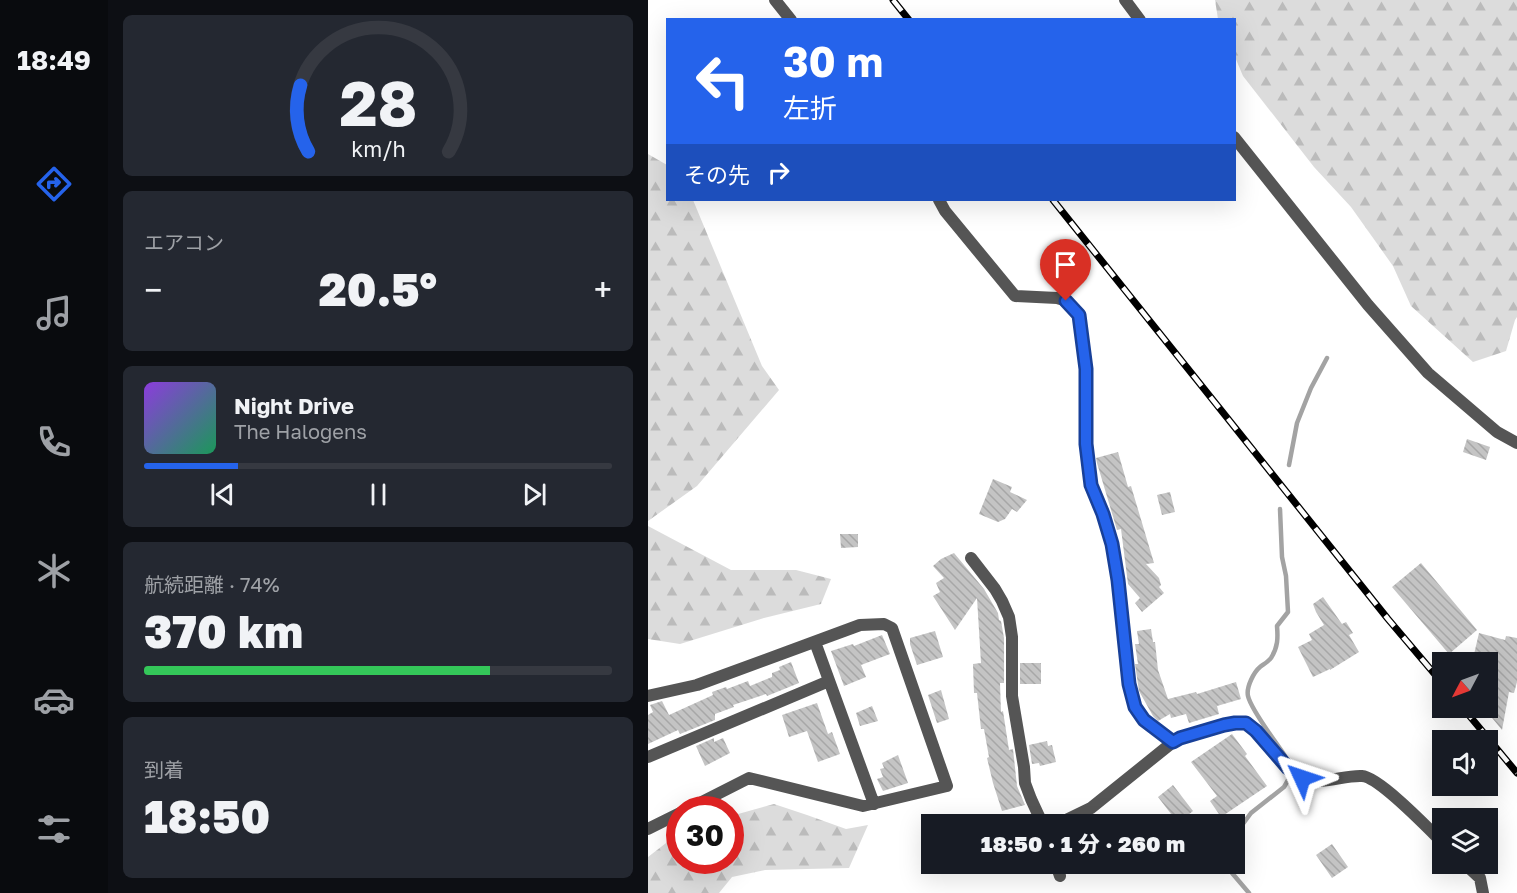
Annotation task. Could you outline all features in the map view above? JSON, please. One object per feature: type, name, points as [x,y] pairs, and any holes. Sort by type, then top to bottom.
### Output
[{"type":"street","points":[[775,0],[788,18]]},
{"type":"street","points":[[1125,0],[1138,18]]},
{"type":"street","points":[[1236,139],[1368,305],[1428,373],[1497,432],[1517,443]]},
{"type":"street","points":[[940,201],[945,212],[1015,296],[1057,297],[1066,301],[1079,315],[1086,369],[1086,444],[1091,485],[1112,544],[1129,684],[1135,707],[1144,720],[1173,742]]},
{"type":"street","points":[[971,558],[995,590],[1009,617],[1012,637],[1012,696],[1025,783],[1038,814]]},
{"type":"street","points":[[648,696],[697,685],[860,625],[884,624],[892,628],[947,786],[862,806],[749,778],[714,796]]},
{"type":"street","points":[[815,642],[874,804]]},
{"type":"street","points":[[648,757],[829,681]]},
{"type":"street","points":[[1079,814],[1091,808],[1180,738],[1224,725],[1246,723],[1256,731],[1288,768],[1302,778],[1318,782],[1364,776],[1380,785],[1432,833]]},
{"type":"street","points":[[648,829],[666,820]]},
{"type":"street","points":[[1476,874],[1480,878],[1483,893]]},
{"type":"green space","points":[[1215,0],[1517,0],[1517,317],[1506,351],[1473,362],[1411,306],[1393,266],[1351,207],[1314,167],[1243,76],[1236,59],[1236,18],[1218,18]]},
{"type":"green space","points":[[648,154],[666,164],[666,201],[693,201],[762,366],[779,390],[697,486],[648,521]]},
{"type":"green space","points":[[648,526],[731,570],[796,570],[831,579],[821,604],[764,618],[680,644],[648,639]]},
{"type":"green space","points":[[774,804],[846,829],[868,825],[849,868],[765,870],[732,877],[719,893],[648,893],[648,857],[666,843],[666,874],[744,874],[744,812]]},
{"type":"building","points":[[1467,439],[1490,447],[1486,460],[1463,452]]},
{"type":"building","points":[[1118,452],[1128,487],[1131,486],[1154,563],[1146,564],[1159,578],[1161,585],[1159,587],[1164,593],[1142,612],[1135,603],[1140,598],[1128,584],[1121,529],[1117,530],[1096,458]]},
{"type":"building","points":[[993,479],[1012,487],[1010,492],[1027,500],[1017,512],[1012,509],[1005,519],[998,522],[979,514]]},
{"type":"building","points":[[1170,492],[1175,512],[1162,515],[1157,495]]},
{"type":"building","points":[[840,534],[858,534],[858,547],[841,548]]},
{"type":"building","points":[[954,553],[984,589],[1001,621],[1004,638],[1004,683],[1000,683],[1001,712],[1003,711],[1009,750],[1013,749],[1017,786],[1025,805],[1002,811],[987,758],[989,757],[984,729],[981,729],[977,693],[974,693],[973,664],[981,663],[977,598],[955,630],[933,596],[940,592],[936,583],[944,578],[933,566]]},
{"type":"building","points":[[1421,563],[1477,630],[1451,652],[1447,652],[1392,587]]},
{"type":"building","points":[[1323,597],[1342,624],[1346,622],[1353,633],[1349,635],[1359,652],[1330,670],[1313,677],[1298,647],[1312,640],[1309,634],[1324,625],[1313,604]]},
{"type":"building","points":[[1151,629],[1158,670],[1168,699],[1196,692],[1197,694],[1236,682],[1241,699],[1217,706],[1219,714],[1189,723],[1186,714],[1171,718],[1170,714],[1158,721],[1139,691],[1135,664],[1138,664],[1135,644],[1139,644],[1137,631]]},
{"type":"building","points":[[935,631],[943,657],[917,665],[910,638]]},
{"type":"building","points":[[1479,633],[1505,640],[1506,636],[1517,638],[1517,682],[1514,693],[1509,692],[1502,730],[1492,718],[1498,718],[1498,652],[1475,652]]},
{"type":"building","points":[[882,635],[890,654],[861,665],[866,677],[844,686],[831,651],[853,644],[854,646]]},
{"type":"building","points":[[791,662],[799,683],[767,696],[766,694],[733,705],[734,707],[715,714],[715,720],[680,734],[678,730],[648,744],[648,715],[653,712],[650,705],[662,701],[669,715],[713,695],[712,692],[748,681],[750,686],[772,677],[772,673],[780,670],[779,667]]},
{"type":"building","points":[[1020,663],[1041,663],[1041,684],[1020,684]]},
{"type":"building","points":[[941,690],[949,719],[937,723],[928,695]]},
{"type":"building","points":[[817,703],[828,734],[832,732],[840,754],[818,762],[807,731],[789,737],[782,715]]},
{"type":"building","points":[[872,706],[878,721],[860,726],[856,713]]},
{"type":"building","points":[[1232,734],[1267,786],[1225,814],[1219,814],[1210,801],[1217,796],[1191,762]]},
{"type":"building","points":[[714,738],[714,742],[723,738],[730,753],[705,766],[696,746]]},
{"type":"building","points":[[1047,741],[1048,746],[1052,745],[1056,762],[1040,766],[1039,763],[1032,764],[1029,745]]},
{"type":"building","points":[[898,755],[908,783],[883,791],[877,779],[883,777],[880,769],[884,768],[882,763]]},
{"type":"building","points":[[1173,785],[1193,811],[1189,814],[1171,814],[1158,797]]},
{"type":"building","points":[[1332,844],[1348,867],[1332,878],[1316,855]]},
{"type":"waterway","points":[[1289,465],[1297,423],[1311,388],[1327,358]]},
{"type":"waterway","points":[[1280,509],[1288,612],[1277,626],[1275,650],[1270,659],[1255,672],[1249,684],[1248,696],[1264,726],[1285,756]]},
{"type":"waterway","points":[[1245,821],[1251,813],[1284,787],[1291,775]]},
{"type":"waterway","points":[[1233,874],[1249,893]]},
{"type":"railway","points":[[893,0],[907,18]]},
{"type":"railway","points":[[1054,201],[1432,671]]},
{"type":"railway","points":[[1471,718],[1517,773]]},
{"type":"route","points":[[1066,301],[1079,315],[1086,369],[1086,444],[1091,485],[1112,544],[1129,684],[1135,707],[1144,720],[1173,742],[1224,725],[1246,723],[1256,731],[1288,768],[1302,778]]}]
